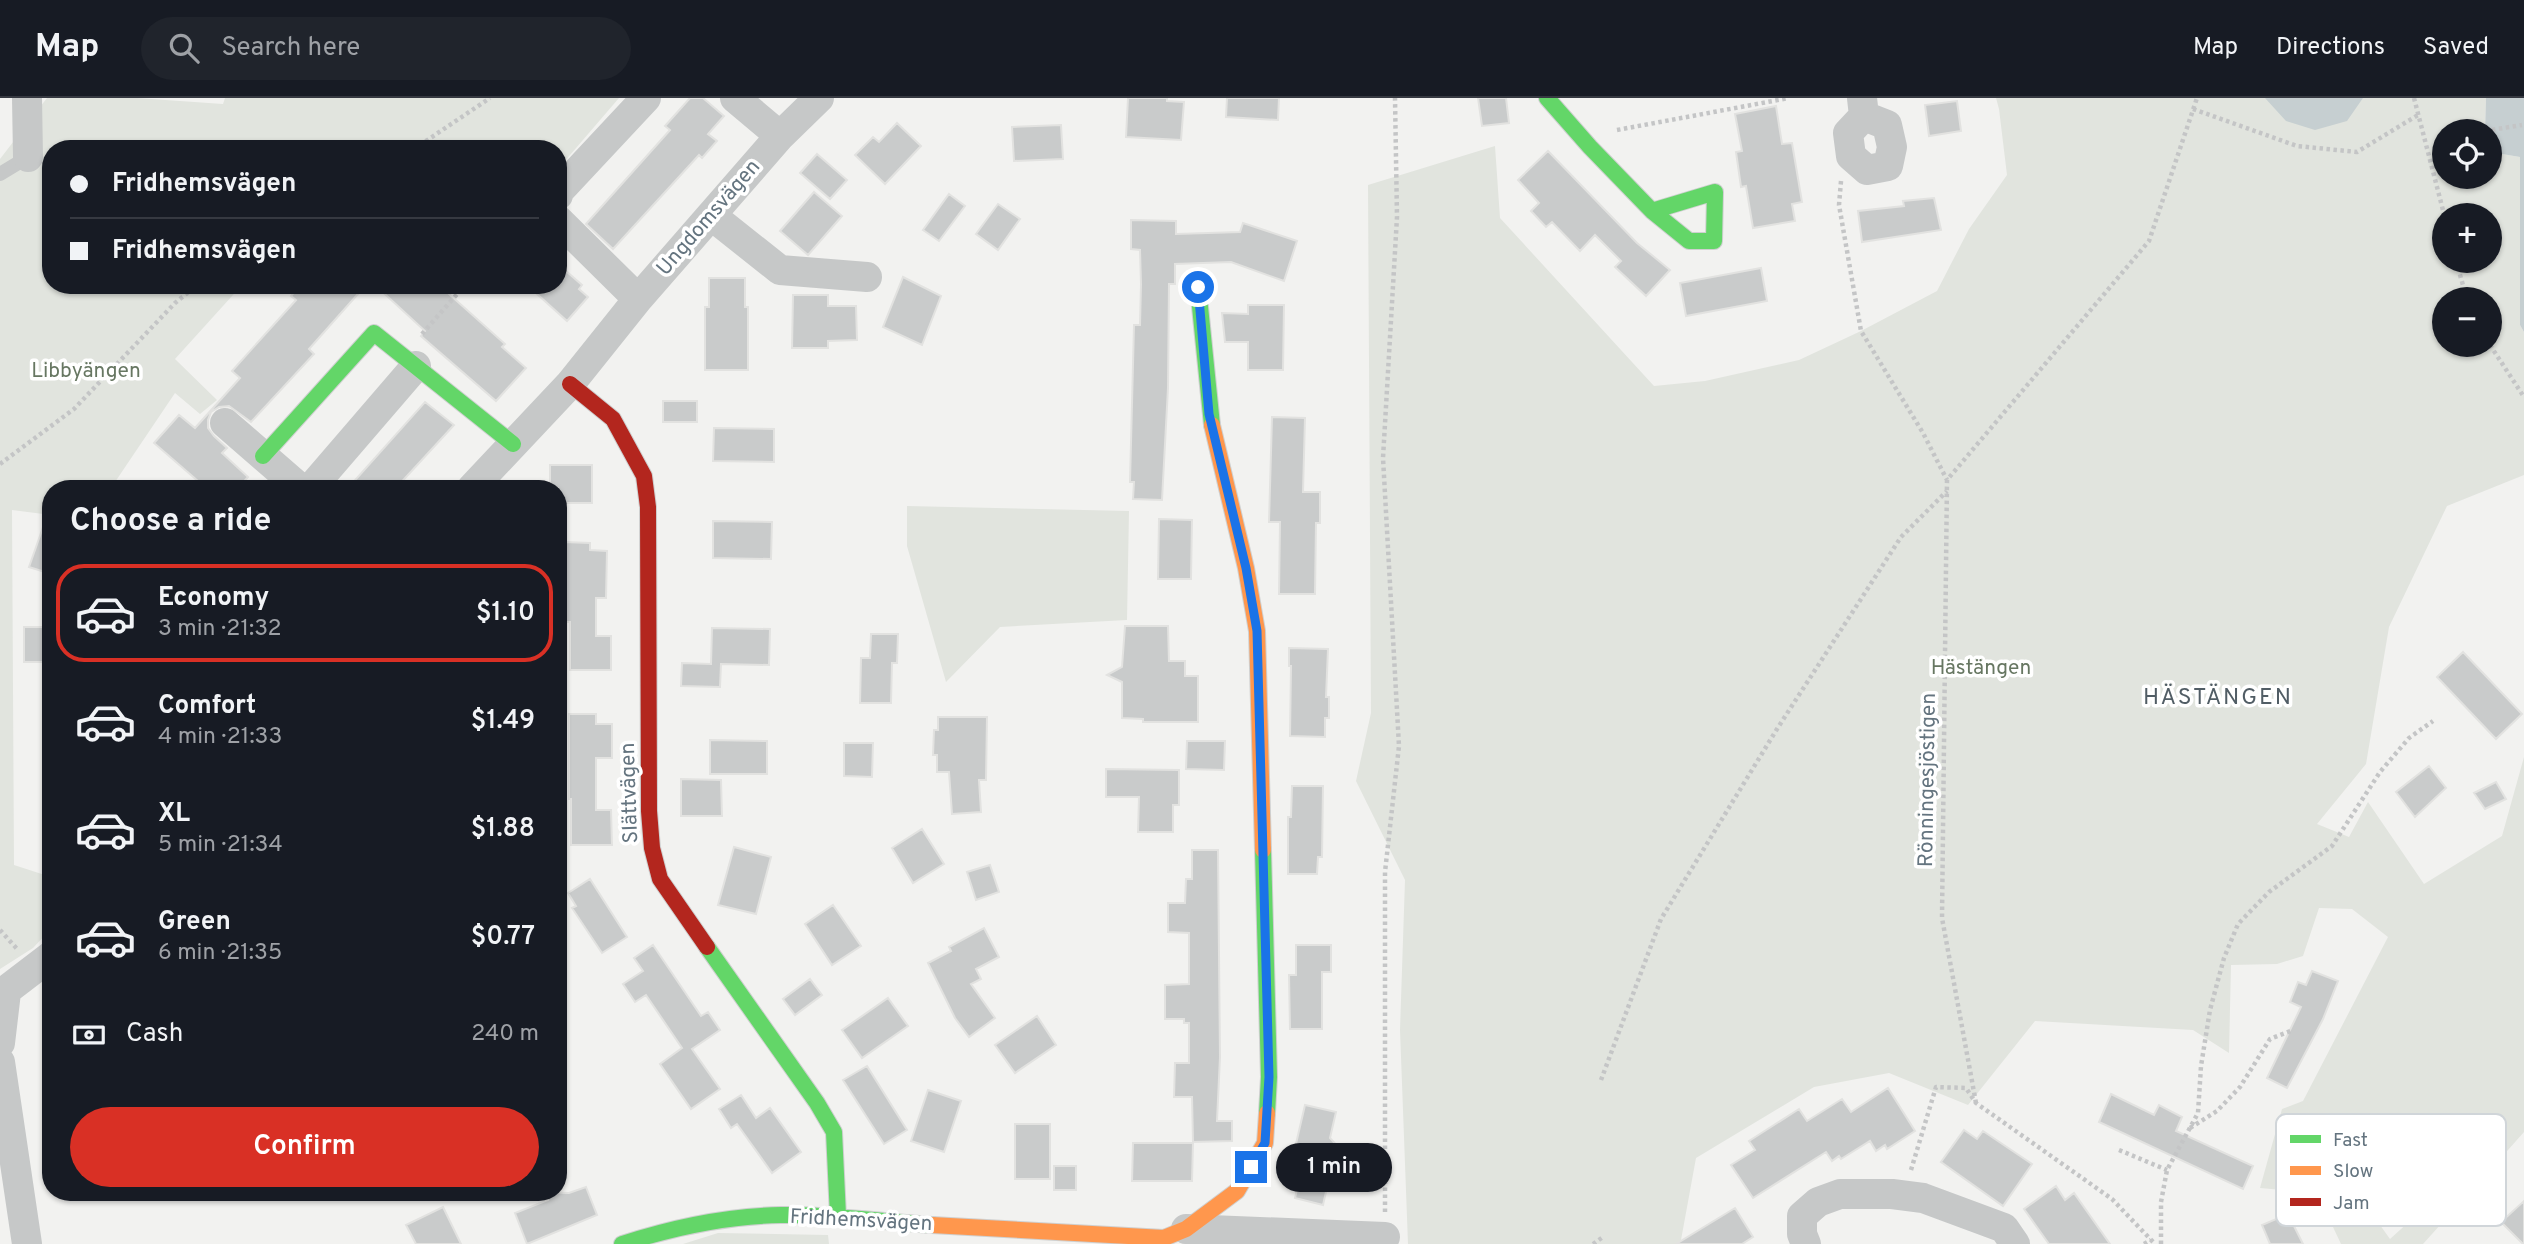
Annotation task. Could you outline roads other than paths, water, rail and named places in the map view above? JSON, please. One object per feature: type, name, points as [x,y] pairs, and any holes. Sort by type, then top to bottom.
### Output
[{"type":"street","points":[[27,98],[28,157]]},
{"type":"street","points":[[567,182],[646,98]]},
{"type":"street","points":[[735,98],[780,136]]},
{"type":"street","name":"Ungdomsvägen","points":[[479,480],[570,384],[638,299],[780,136],[819,98]]},
{"type":"street","points":[[1547,98],[1652,211]]},
{"type":"street","points":[[1863,107],[1887,125],[1892,147],[1888,166],[1867,170],[1851,156],[1849,133],[1863,107]]},
{"type":"street","points":[[712,216],[780,270],[867,277]]},
{"type":"street","points":[[567,228],[638,299]]},
{"type":"street","points":[[1171,1237],[1237,1191],[1265,1143],[1269,1077],[1257,631],[1246,568],[1209,414],[1198,287]]},
{"type":"street","points":[[263,456],[374,333],[513,444]]},
{"type":"street","points":[[317,480],[409,361]]},
{"type":"street","name":"Slättvägen","points":[[570,384],[613,419],[645,476],[648,507],[649,811],[652,848],[660,879],[817,1103],[834,1132],[838,1216]]},
{"type":"street","points":[[225,423],[291,480]]},
{"type":"street","points":[[0,1043],[3,994],[42,963]]},
{"type":"street","points":[[0,1062],[27,1244]]},
{"type":"street","points":[[1806,1244],[1802,1234],[1802,1216],[1818,1202],[1840,1194],[1923,1198],[2004,1228],[2015,1244]]},
{"type":"street","name":"Fridhemsvägen","points":[[622,1244],[661,1229],[743,1216],[838,1216],[878,1222],[1171,1237],[1385,1237]]},
{"type":"lane","points":[[0,174],[28,157]]},
{"type":"district","name":"HÄSTÄNGEN","points":[[2218,698]]},
{"type":"park label","name":"Libbyängen","points":[[86,371]]},
{"type":"park label","name":"Hästängen","points":[[1981,668]]}]
